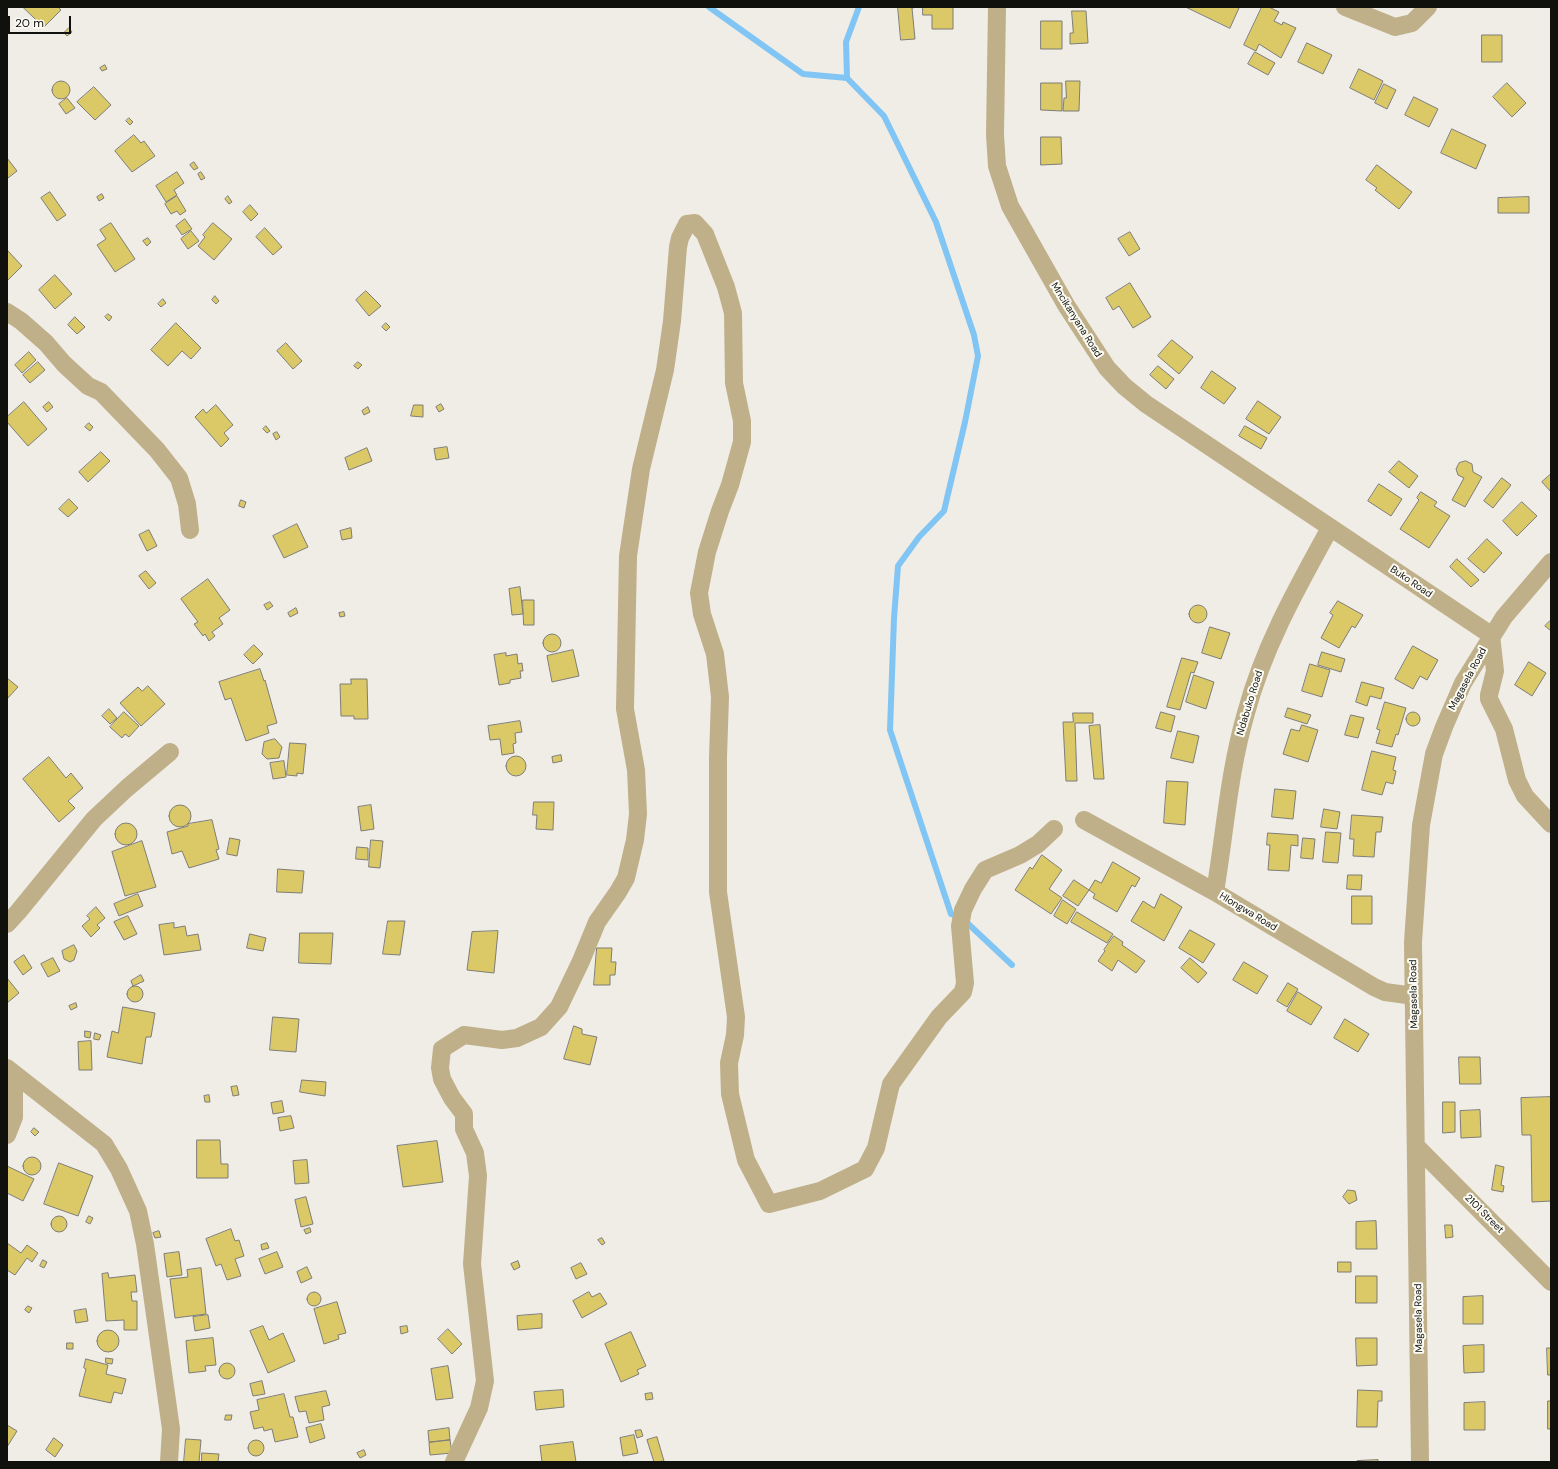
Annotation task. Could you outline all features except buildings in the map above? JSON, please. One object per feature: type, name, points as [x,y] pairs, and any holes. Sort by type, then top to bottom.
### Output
[{"type":"street","name":"Mncikanyana Road","points":[[997,7],[995,135],[997,166],[1010,206],[1066,305],[1107,368],[1124,386],[1146,404],[1330,528]]},
{"type":"street","points":[[1345,7],[1395,28],[1412,23],[1428,7]]},
{"type":"street","points":[[454,1462],[479,1408],[485,1381],[472,1264],[478,1176],[475,1153],[464,1129],[464,1114],[452,1098],[442,1079],[440,1068],[442,1049],[464,1035],[502,1040],[517,1038],[541,1028],[559,1007],[581,961],[597,922],[626,878],[635,840],[638,814],[636,770],[625,709],[628,556],[641,469],[665,370],[680,238],[688,224],[695,223],[705,234],[726,287],[733,313],[734,383],[742,421],[742,442],[730,485],[707,552],[699,593],[702,614],[715,654],[720,697],[718,757],[718,892],[736,1017],[735,1036],[729,1063],[730,1094],[746,1160],[769,1204],[820,1191],[865,1169],[876,1148],[891,1084],[939,1017],[963,992],[965,983],[960,942],[962,915],[973,888],[985,870],[1020,855],[1038,844],[1054,829]]},
{"type":"street","points":[[7,312],[21,321],[46,343],[64,364],[88,386],[101,392],[157,450],[179,478],[187,504],[190,530]]},
{"type":"street","name":"Buko Road","points":[[1330,528],[1491,635]]},
{"type":"street","name":"Ndabuko Road","points":[[1215,892],[1233,767],[1246,712],[1275,632],[1290,600],[1330,528]]},
{"type":"street","name":"Magasela Road","points":[[1420,1462],[1413,942],[1420,825],[1432,767],[1444,727],[1458,696],[1491,635],[1508,611],[1551,562]]},
{"type":"street","points":[[1491,635],[1495,670],[1489,695],[1490,699],[1504,729],[1519,785],[1525,796],[1551,824]]},
{"type":"street","points":[[7,924],[94,819],[170,752]]},
{"type":"street","name":"Hlongwa Road","points":[[1084,820],[1215,892],[1374,987],[1385,992],[1414,996]]},
{"type":"street","points":[[7,1068],[14,1086],[14,1117],[7,1136]]},
{"type":"street","points":[[7,1068],[104,1144],[119,1169],[138,1211],[145,1244],[171,1429],[169,1462]]},
{"type":"street","name":"2101 Street","points":[[1416,1146],[1551,1282]]},
{"type":"waterway","points":[[709,7],[803,74],[847,78]]},
{"type":"waterway","points":[[859,7],[846,42],[847,78],[884,116],[936,222],[974,335],[978,356],[965,422],[944,511],[919,537],[898,566],[894,618],[890,730],[951,914],[962,918],[1012,965]]}]
